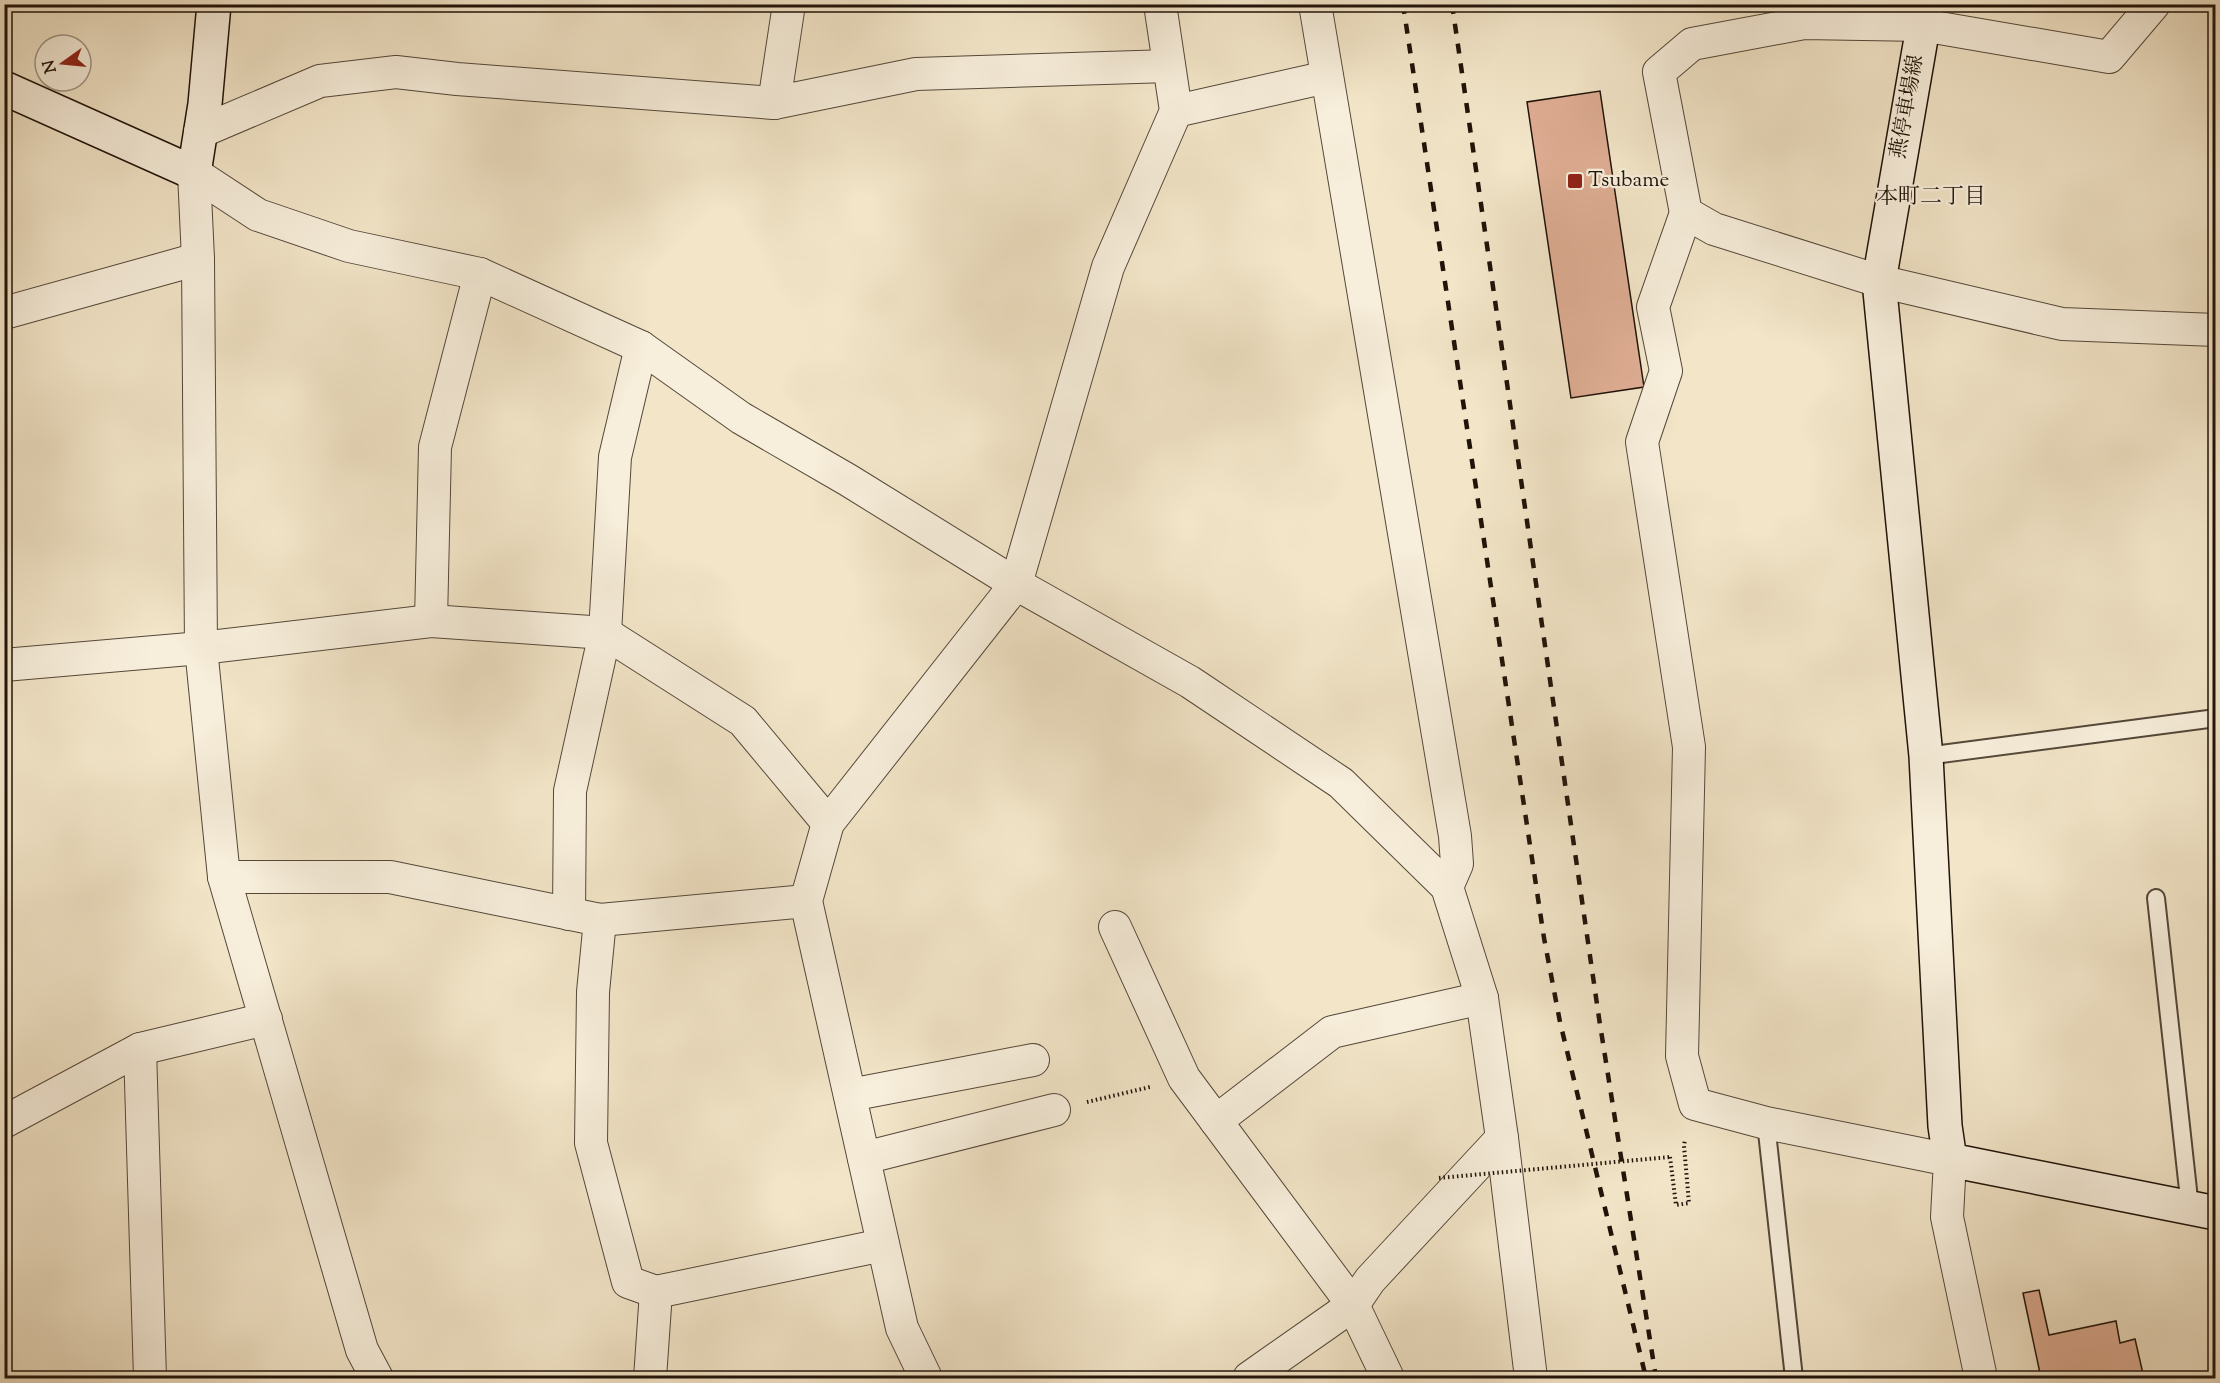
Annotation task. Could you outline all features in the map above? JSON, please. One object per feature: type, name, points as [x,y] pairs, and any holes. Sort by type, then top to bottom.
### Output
[{"type":"street","points":[[214,4],[205,104],[194,173],[198,259],[201,648],[224,877],[362,1350],[377,1378]]},
{"type":"street","points":[[774,103],[789,4]]},
{"type":"street","points":[[926,1378],[902,1328],[806,902],[828,823],[1016,584],[1108,267],[1176,111],[1160,4]]},
{"type":"street","points":[[1315,4],[1455,836],[1457,864],[1447,886]]},
{"type":"street","points":[[2154,4],[2109,57],[1924,15],[1804,23],[1692,44],[1659,72],[1686,213],[1653,307],[1666,371],[1642,442],[1689,747],[1682,1056],[1695,1104],[1766,1123],[2203,1210]]},
{"type":"street","name":"燕停車場線","points":[[1924,15],[1879,281],[1926,756],[1945,1126],[1950,1160]]},
{"type":"street","points":[[200,132],[320,81],[396,72],[457,79],[774,103],[916,74],[1169,66]]},
{"type":"street","points":[[1176,111],[1327,78]]},
{"type":"street","points":[[4,88],[194,173],[258,215],[349,246],[480,274],[641,347],[741,418],[848,480],[1016,584],[1190,682],[1341,783],[1447,886],[1482,998],[1502,1138],[1531,1378]]},
{"type":"street","points":[[1686,213],[1714,229],[1879,281],[2062,324],[2216,330]]},
{"type":"street","points":[[4,313],[198,259]]},
{"type":"street","points":[[431,621],[435,447],[480,274]]},
{"type":"street","points":[[569,914],[570,791],[605,633],[615,457],[641,347]]},
{"type":"street","points":[[4,665],[201,648],[431,621],[605,633],[743,721],[828,823]]},
{"type":"street","points":[[224,877],[390,877],[600,920],[806,902]]},
{"type":"street","points":[[600,920],[594,992],[591,1143],[628,1282],[656,1292],[884,1245]]},
{"type":"street","points":[[1115,927],[1184,1078],[1353,1305],[1388,1378]]},
{"type":"street","points":[[1216,1120],[1332,1032],[1482,998]]},
{"type":"street","points":[[4,1122],[140,1049],[266,1019]]},
{"type":"street","points":[[140,1049],[150,1378]]},
{"type":"street","points":[[850,1095],[1033,1060]]},
{"type":"street","points":[[864,1158],[1054,1110]]},
{"type":"street","points":[[1249,1378],[1353,1305],[1370,1280],[1502,1138]]},
{"type":"street","points":[[1950,1160],[1947,1217],[1981,1378]]},
{"type":"street","points":[[650,1378],[656,1292]]},
{"type":"lane","points":[[1926,756],[2216,718]]},
{"type":"lane","points":[[2156,898],[2203,1210]]},
{"type":"lane","points":[[1766,1123],[1794,1378]]},
{"type":"path","points":[[1054,1110],[1184,1078]]},
{"type":"path","points":[[1439,1178],[1670,1157],[1676,1205],[1689,1203],[1684,1146]]},
{"type":"building","points":[[1600,91],[1644,387],[1571,398],[1527,102]]},
{"type":"building","points":[[2039,1290],[2049,1335],[2116,1321],[2120,1343],[2135,1339],[2144,1378],[2041,1378],[2023,1293]]},
{"type":"railway","points":[[1403,4],[1544,938],[1560,1022],[1646,1378]]},
{"type":"railway","points":[[1452,4],[1599,1018],[1656,1378]]},
{"type":"place","name":"Tsubame","points":[[1575,181]]},
{"type":"district","name":"本町二丁目","points":[[1931,198]]}]
